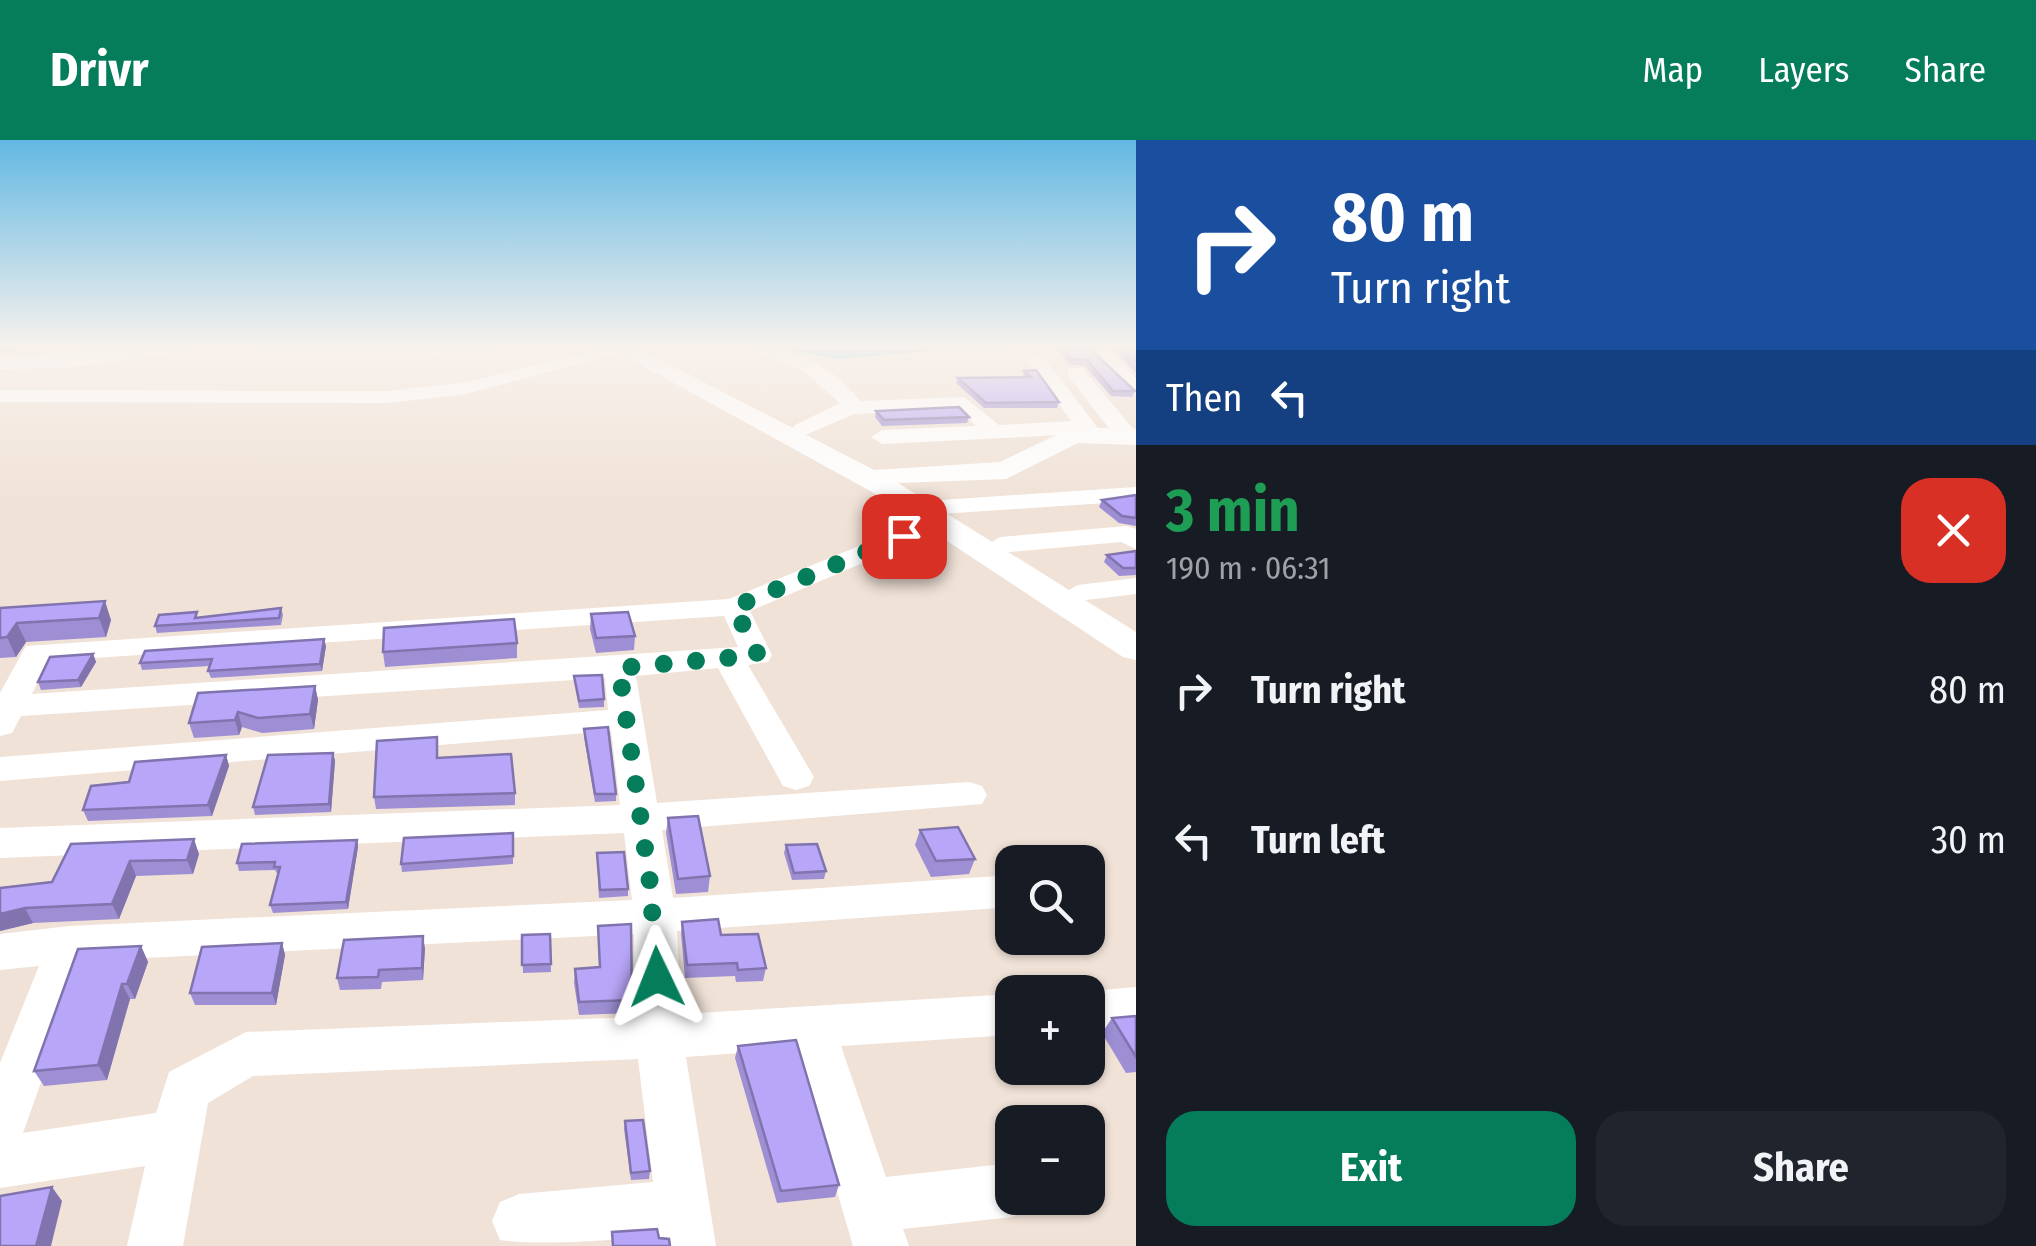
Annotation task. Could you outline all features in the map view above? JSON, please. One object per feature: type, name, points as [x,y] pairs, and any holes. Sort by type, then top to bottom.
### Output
[{"type":"main road","points":[[727,400],[1000,545],[1136,630]]},
{"type":"main road","points":[[745,400],[885,475],[1136,649]]},
{"type":"main road","points":[[885,475],[1006,470],[1073,435],[1089,431],[1132,436]]},
{"type":"street","points":[[845,400],[850,408]]},
{"type":"street","points":[[961,400],[992,432]]},
{"type":"street","points":[[1066,400],[1089,431]]},
{"type":"street","points":[[1100,400],[1132,436]]},
{"type":"street","points":[[803,430],[850,408],[964,403]]},
{"type":"street","points":[[882,437],[1089,431]]},
{"type":"street","points":[[5,716],[37,653],[734,607],[939,515],[1136,494]]},
{"type":"street","points":[[1000,545],[1133,536]]},
{"type":"street","points":[[1078,594],[1136,586]]},
{"type":"street","points":[[5,716],[758,655],[734,607]]},
{"type":"street","points":[[728,658],[796,777]]},
{"type":"street","points":[[519,1221],[686,1227],[660,1038],[654,916],[619,668]]},
{"type":"street","points":[[0,769],[628,719]]},
{"type":"street","points":[[0,843],[642,818],[969,796]]},
{"type":"street","points":[[0,952],[69,944],[654,916],[995,892]]},
{"type":"street","points":[[0,1126],[69,944]]},
{"type":"street","points":[[1105,1009],[1136,1007]]},
{"type":"street","points":[[155,1246],[186,1089],[246,1054],[660,1038],[995,1015]]},
{"type":"street","points":[[811,1026],[875,1226],[995,1194]]},
{"type":"street","points":[[0,1162],[176,1136]]},
{"type":"building","points":[[982,400],[1059,402],[986,403]]},
{"type":"building","points":[[959,407],[969,417],[884,420],[876,411]]},
{"type":"building","points":[[1136,495],[1136,518],[1122,516],[1102,500]]},
{"type":"building","points":[[1136,551],[1136,568],[1123,568],[1107,555]]},
{"type":"building","points":[[105,601],[99,618],[17,623],[7,637],[0,638],[0,608]]},
{"type":"building","points":[[281,608],[279,618],[155,626],[159,615],[197,612],[195,618]]},
{"type":"building","points":[[628,612],[635,636],[596,638],[591,614]]},
{"type":"building","points":[[514,619],[517,643],[383,652],[384,628]]},
{"type":"building","points":[[324,639],[320,664],[208,671],[212,659],[140,663],[145,651]]},
{"type":"building","points":[[93,654],[78,680],[38,682],[50,657]]},
{"type":"building","points":[[602,675],[604,699],[579,701],[574,676]]},
{"type":"building","points":[[315,686],[310,714],[258,718],[238,712],[235,720],[189,723],[198,693]]},
{"type":"building","points":[[608,727],[616,794],[595,794],[584,729]]},
{"type":"building","points":[[437,737],[437,758],[511,754],[515,793],[374,797],[377,741]]},
{"type":"building","points":[[333,753],[329,804],[253,807],[268,755]]},
{"type":"building","points":[[226,755],[208,805],[83,810],[91,786],[129,782],[135,762]]},
{"type":"building","points":[[698,816],[710,876],[678,879],[668,818]]},
{"type":"building","points":[[958,827],[975,859],[936,861],[920,830]]},
{"type":"building","points":[[513,833],[513,856],[401,864],[404,838]]},
{"type":"building","points":[[194,839],[187,860],[130,861],[112,904],[25,908],[0,914],[0,888],[52,882],[71,844]]},
{"type":"building","points":[[357,840],[346,902],[270,905],[280,867],[274,867],[275,862],[237,863],[242,844]]},
{"type":"building","points":[[817,844],[826,871],[794,873],[786,845]]},
{"type":"building","points":[[624,852],[628,889],[600,890],[597,853]]},
{"type":"building","points":[[718,919],[721,935],[758,934],[766,968],[738,970],[737,963],[687,965],[682,922]]},
{"type":"building","points":[[631,924],[632,1000],[579,1002],[575,969],[600,967],[598,926]]},
{"type":"building","points":[[550,934],[551,964],[522,965],[522,935]]},
{"type":"building","points":[[423,936],[422,968],[379,970],[378,977],[337,978],[344,940]]},
{"type":"building","points":[[282,943],[272,993],[190,993],[202,947]]},
{"type":"building","points":[[141,946],[127,984],[122,984],[98,1065],[34,1071],[78,949]]},
{"type":"building","points":[[1136,1016],[1136,1057],[1112,1018]]},
{"type":"building","points":[[796,1040],[839,1185],[781,1191],[738,1046]]},
{"type":"building","points":[[643,1120],[650,1171],[631,1173],[625,1121]]},
{"type":"building","points":[[52,1187],[36,1246],[0,1246],[0,1196]]},
{"type":"building","points":[[657,1229],[659,1238],[669,1239],[670,1246],[613,1246],[612,1232]]},
{"type":"route","points":[[657,977],[650,883],[619,668],[758,655],[734,607],[904,536]]}]
